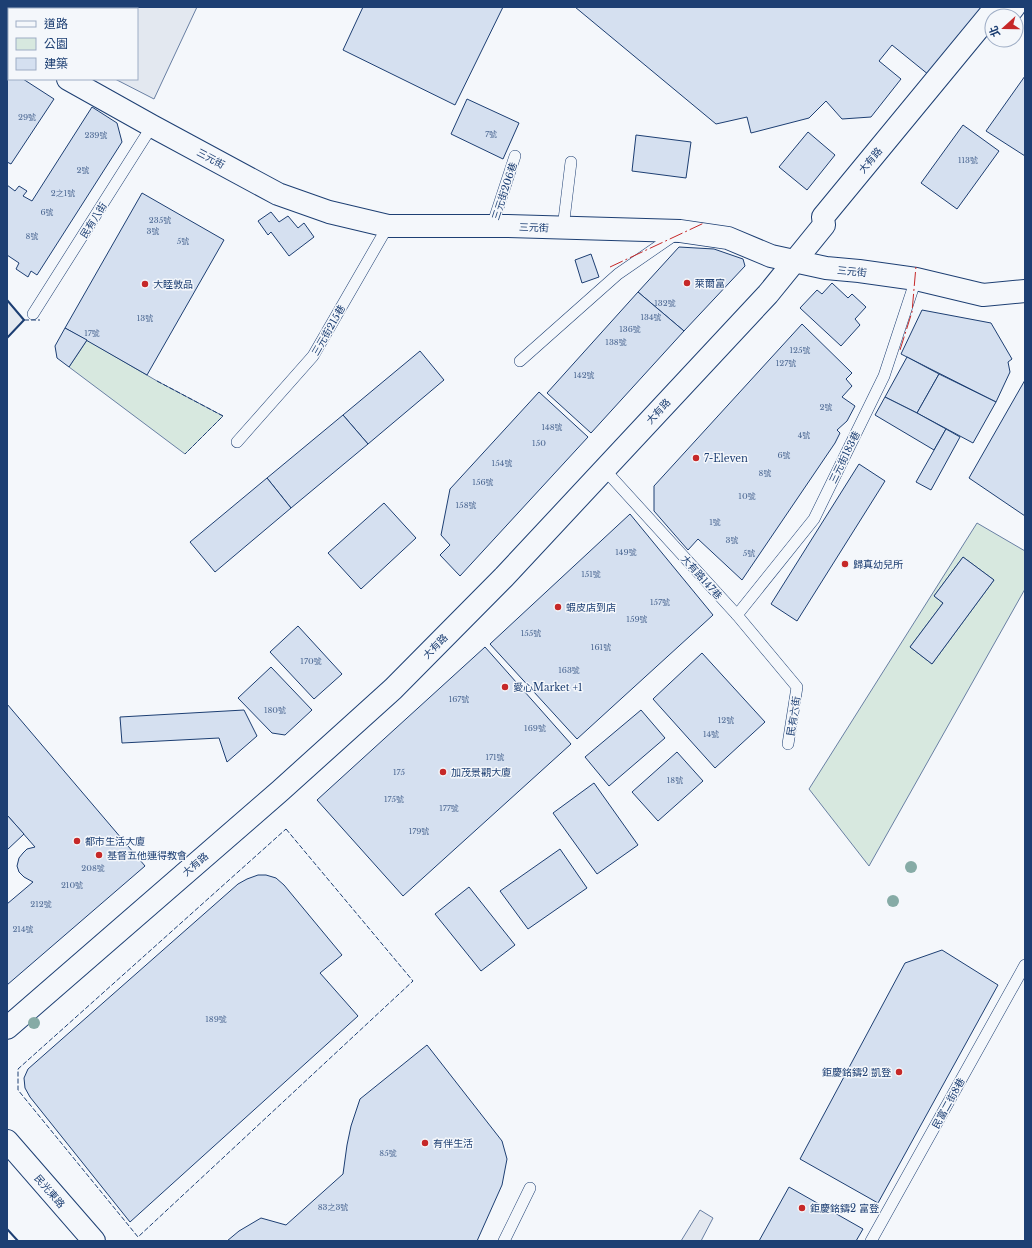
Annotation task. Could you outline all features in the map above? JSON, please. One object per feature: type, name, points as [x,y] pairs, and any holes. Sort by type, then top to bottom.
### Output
[{"type":"street","points":[[930,99],[996,7]]},
{"type":"street","points":[[930,99],[984,42]]},
{"type":"street","name":"三元街","points":[[70,80],[278,194],[330,212],[388,226],[492,226],[680,231],[728,238],[771,256],[826,268],[916,279],[983,295],[1025,291]]},
{"type":"street","name":"大有路","points":[[7,1028],[274,796],[394,689],[504,577],[768,294],[824,225],[832,225],[909,124],[930,99]]},
{"type":"street","name":"民光東路","points":[[7,1141],[94,1241]]},
{"type":"lane","name":"民有八街","points":[[33,314],[152,126]]},
{"type":"lane","name":"三元街206巷","points":[[492,226],[515,156]]},
{"type":"lane","points":[[563,228],[571,162]]},
{"type":"lane","name":"三元街215巷","points":[[237,442],[313,356],[388,226]]},
{"type":"lane","points":[[520,361],[618,274],[680,231]]},
{"type":"lane","name":"三元街183巷","points":[[737,615],[814,519],[884,376],[916,279]]},
{"type":"lane","name":"大有路147巷","points":[[604,469],[737,615],[797,687]]},
{"type":"lane","name":"民有六街","points":[[788,744],[797,687]]},
{"type":"lane","name":"民富二街8巷","points":[[872,1241],[1025,965]]},
{"type":"lane","points":[[504,1241],[530,1188]]},
{"type":"green space","points":[[87,340],[157,381],[223,416],[185,454],[69,367]]},
{"type":"green space","points":[[977,523],[1025,551],[1025,589],[869,866],[809,789]],"holes":[[[963,557],[994,580],[932,664],[910,647],[943,603],[934,596]]]},
{"type":"shaded area","points":[[7,7],[197,7],[154,99],[117,80],[138,80],[138,8],[8,8],[7,23]]},
{"type":"shaded area","points":[[7,300],[24,320],[7,338]]},
{"type":"shaded area","points":[[700,1210],[713,1218],[701,1241],[681,1241]]},
{"type":"building","points":[[363,7],[503,7],[455,105],[343,50]]},
{"type":"building","points":[[575,7],[983,7],[929,75],[892,45],[879,61],[901,79],[871,117],[842,119],[826,101],[809,118],[751,133],[747,117],[716,124]]},
{"type":"building","points":[[7,68],[8,80],[25,80],[54,99],[11,164],[7,162]]},
{"type":"building","points":[[1025,76],[1025,156],[986,131]]},
{"type":"building","points":[[467,99],[519,123],[503,159],[451,134]]},
{"type":"building","points":[[92,107],[117,123],[122,142],[37,275],[31,271],[28,277],[16,269],[19,263],[7,255],[7,185],[15,191],[19,186],[27,191],[23,196],[32,201]]},
{"type":"building","points":[[963,125],[999,151],[957,209],[921,183]]},
{"type":"building","points":[[808,132],[835,155],[807,190],[779,167]]},
{"type":"building","points":[[636,135],[691,142],[686,178],[632,171]]},
{"type":"building","name":"大睦敦品","points":[[142,193],[224,240],[147,375],[65,328]]},
{"type":"building","points":[[271,212],[279,222],[288,216],[298,228],[304,223],[314,237],[289,256],[271,232],[268,235],[258,221]]},
{"type":"building","name":"萊爾富","points":[[679,247],[714,249],[743,259],[745,266],[684,331],[638,292]]},
{"type":"building","points":[[591,254],[599,277],[582,283],[575,260]]},
{"type":"building","points":[[832,283],[848,298],[852,294],[866,307],[855,319],[860,325],[841,346],[800,308],[817,290],[822,294]]},
{"type":"building","points":[[638,292],[684,331],[591,433],[547,393]]},
{"type":"building","points":[[922,310],[991,323],[1012,359],[1008,362],[1010,372],[996,402],[901,354]]},
{"type":"building","points":[[802,324],[852,373],[846,379],[852,386],[842,397],[855,406],[847,421],[837,430],[840,433],[835,443],[742,580],[698,539],[688,550],[654,511],[654,486]]},
{"type":"building","points":[[65,328],[87,340],[69,367],[57,358],[55,346]]},
{"type":"building","points":[[420,351],[444,380],[368,444],[343,415]]},
{"type":"building","points":[[907,357],[939,374],[917,413],[885,397]]},
{"type":"building","points":[[939,374],[996,402],[973,443],[917,413]]},
{"type":"building","points":[[1025,380],[1025,516],[969,478]]},
{"type":"building","points":[[539,392],[588,437],[460,576],[440,555],[450,545],[441,535],[450,489]]},
{"type":"building","points":[[885,397],[946,429],[934,450],[875,415]]},
{"type":"building","points":[[343,415],[368,444],[291,508],[267,478]]},
{"type":"building","points":[[946,429],[960,437],[931,490],[916,482]]},
{"type":"building","points":[[859,464],[885,481],[797,621],[771,604]]},
{"type":"building","points":[[267,478],[291,508],[215,572],[190,542]]},
{"type":"building","points":[[384,503],[416,538],[361,589],[328,553]]},
{"type":"building","points":[[630,514],[713,615],[577,739],[490,644]]},
{"type":"building","points":[[963,557],[994,580],[932,664],[910,647],[943,603],[934,596]]},
{"type":"building","points":[[298,626],[342,674],[314,699],[270,652]]},
{"type":"building","name":"加茂景觀大廈","points":[[485,647],[571,744],[403,896],[317,800]]},
{"type":"building","points":[[702,653],[765,722],[715,768],[653,699]]},
{"type":"building","points":[[271,667],[312,710],[285,735],[272,733],[238,698]]},
{"type":"building","name":"都市生活大廈","points":[[7,704],[145,866],[7,985],[7,904],[33,882],[19,872],[17,866],[19,858],[23,853],[27,849],[35,847],[7,815]]},
{"type":"building","points":[[244,710],[257,736],[227,762],[219,738],[122,743],[120,717]]},
{"type":"building","points":[[641,710],[665,738],[609,786],[585,757]]},
{"type":"building","points":[[677,752],[703,781],[658,821],[632,792]]},
{"type":"building","points":[[594,783],[638,845],[597,874],[553,813]]},
{"type":"building","points":[[7,815],[24,834],[7,850]]},
{"type":"building","points":[[560,849],[587,888],[528,929],[500,891]]},
{"type":"building","points":[[258,875],[266,875],[276,878],[284,885],[342,955],[320,973],[358,1016],[130,1222],[30,1097],[25,1088],[24,1078],[28,1069],[238,884]]},
{"type":"building","points":[[469,887],[515,945],[481,971],[435,914]]},
{"type":"building","name":"鉅慶銘鑄2 凱登","points":[[942,950],[998,985],[878,1203],[800,1159],[905,963]]},
{"type":"building","name":"有伴生活","points":[[427,1045],[502,1141],[507,1159],[502,1185],[477,1241],[227,1241],[239,1231],[261,1218],[286,1225],[343,1174],[351,1126],[360,1099]]},
{"type":"building","name":"鉅慶銘鑄2 富登","points":[[789,1187],[863,1229],[856,1241],[759,1241]]},
{"type":"fence","points":[[24,320],[40,320]]},
{"type":"fence","points":[[157,381],[223,416],[185,454]]},
{"type":"fence","points":[[286,829],[413,981],[138,1237],[18,1090],[18,1069],[286,829]]},
{"type":"wall","points":[[7,300],[24,320],[7,338]]},
{"type":"wall","points":[[7,1229],[18,1241]]},
{"type":"power","points":[[610,267],[704,223]]},
{"type":"power","points":[[900,350],[912,312],[916,266]]},
{"type":"place","name":"萊爾富","points":[[687,283]]},
{"type":"place","name":"大睦敦品","points":[[145,284]]},
{"type":"place","name":"7-Eleven","points":[[696,458]]},
{"type":"place","name":"歸真幼兒所","points":[[845,564]]},
{"type":"place","name":"蝦皮店到店","points":[[558,607]]},
{"type":"place","name":"愛心Market +1","points":[[505,687]]},
{"type":"place","name":"加茂景觀大廈","points":[[443,772]]},
{"type":"place","name":"都市生活大廈","points":[[77,841]]},
{"type":"place","name":"基督五他連得教會","points":[[99,855]]},
{"type":"place","name":"鉅慶銘鑄2 凱登","points":[[899,1072]]},
{"type":"place","name":"有伴生活","points":[[425,1143]]},
{"type":"place","name":"鉅慶銘鑄2 富登","points":[[802,1208]]}]
